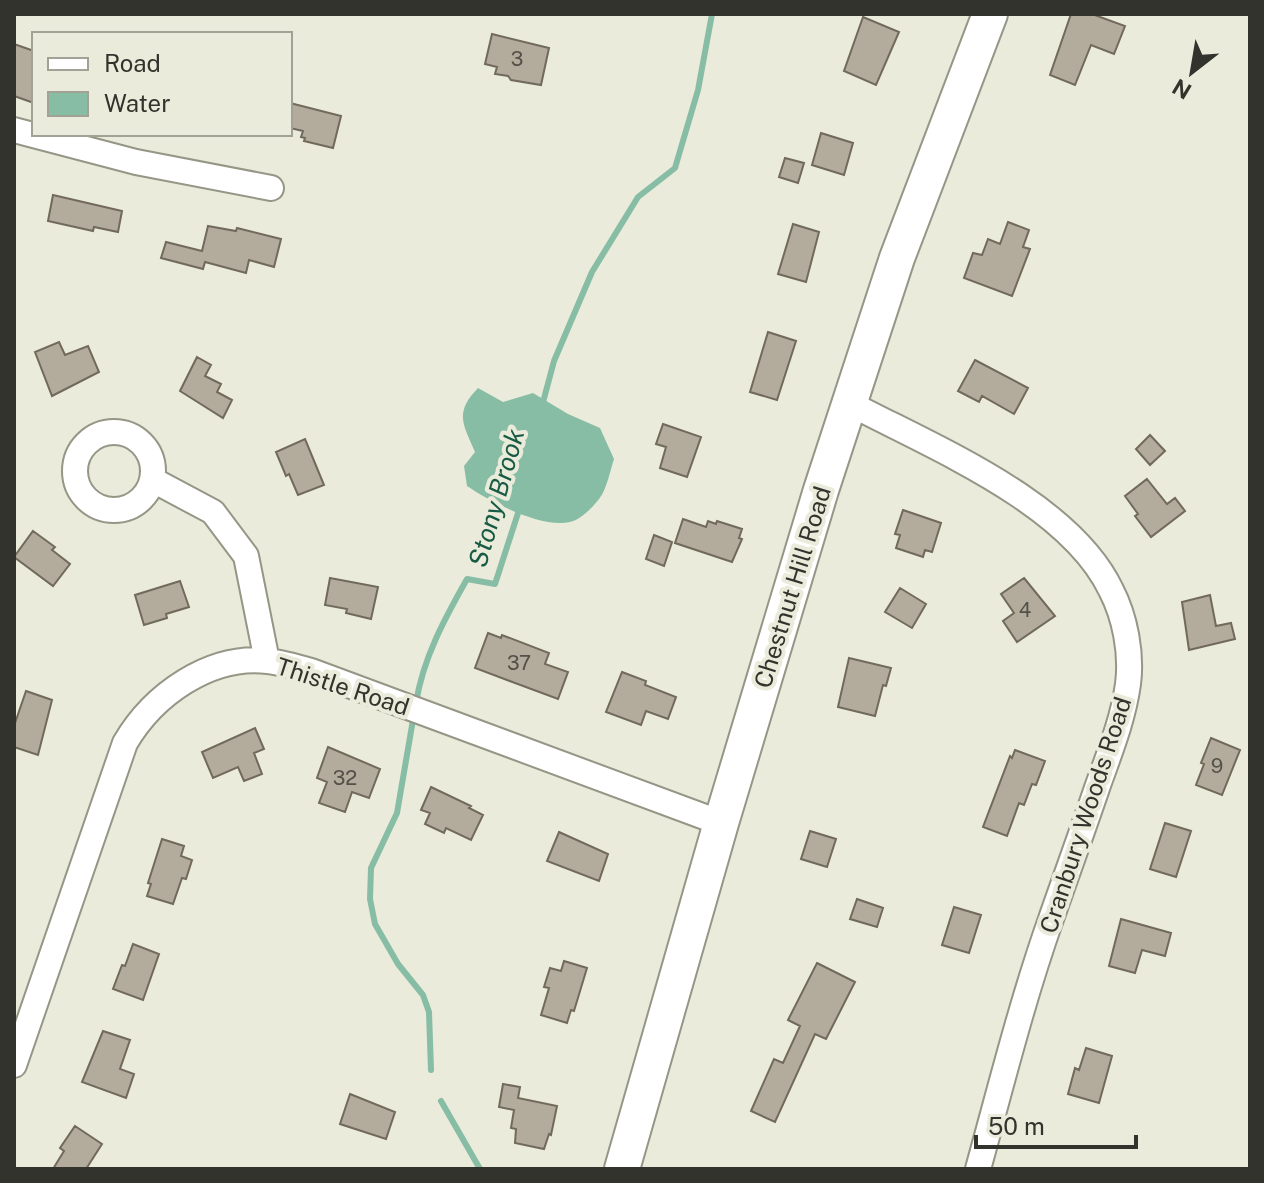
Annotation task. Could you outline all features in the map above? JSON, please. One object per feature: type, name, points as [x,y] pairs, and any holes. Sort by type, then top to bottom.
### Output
[{"type":"main road","name":"Chestnut Hill Road","points":[[622,1169],[721,823],[849,403],[897,258],[990,14]]},
{"type":"street","points":[[37,136],[136,162],[271,188]]},
{"type":"street","name":"Cranbury Woods Road","points":[[849,403],[990,477],[1057,522],[1111,588],[1126,640],[1128,684],[1115,735],[1048,928],[978,1169]]},
{"type":"street","points":[[153,480],[213,512],[246,556],[267,661]]},
{"type":"street","name":"Thistle Road","points":[[14,1065],[114,770],[135,727],[159,700],[189,679],[244,661],[267,661],[311,671],[721,823]]},
{"type":"water","points":[[478,388],[503,402],[533,393],[568,414],[600,428],[614,459],[602,495],[586,513],[570,522],[531,518],[467,486],[464,466],[475,452],[464,426],[463,412]]},
{"type":"building","points":[[1071,14],[1092,14],[1125,26],[1114,54],[1091,45],[1075,85],[1050,75]]},
{"type":"building","points":[[863,17],[899,32],[876,85],[844,71]]},
{"type":"building","points":[[492,34],[549,48],[541,85],[495,74],[497,67],[485,64]]},
{"type":"building","points":[[14,44],[32,50],[32,102],[14,96]]},
{"type":"building","points":[[292,104],[341,116],[333,148],[304,141],[305,138],[301,137],[303,131],[292,128]]},
{"type":"building","points":[[821,133],[853,143],[844,175],[812,165]]},
{"type":"building","points":[[785,158],[804,163],[798,183],[779,177]]},
{"type":"building","points":[[53,195],[122,211],[118,232],[94,227],[93,231],[48,221]]},
{"type":"building","points":[[1008,222],[1029,230],[1023,247],[1030,249],[1012,296],[964,278],[973,253],[982,255],[988,239],[1000,244]]},
{"type":"building","points":[[793,224],[819,232],[806,282],[778,274]]},
{"type":"building","points":[[208,226],[236,231],[237,228],[281,239],[274,267],[249,260],[246,273],[205,262],[203,269],[161,258],[166,242],[202,251]]},
{"type":"building","points":[[768,332],[796,341],[777,400],[750,392]]},
{"type":"building","points":[[59,342],[65,355],[88,346],[99,372],[52,396],[35,352]]},
{"type":"building","points":[[197,357],[211,365],[205,376],[221,384],[217,392],[232,400],[223,418],[180,391]]},
{"type":"building","points":[[975,360],[1028,388],[1014,414],[982,396],[979,402],[958,391]]},
{"type":"building","points":[[663,424],[701,437],[687,477],[660,468],[666,447],[656,444]]},
{"type":"building","points":[[1150,435],[1165,451],[1150,465],[1136,449]]},
{"type":"building","points":[[305,439],[324,485],[298,495],[276,452]]},
{"type":"building","points":[[1147,479],[1167,504],[1175,498],[1185,511],[1151,537],[1125,496]]},
{"type":"building","points":[[903,510],[941,523],[932,552],[925,550],[923,557],[896,548],[900,535],[895,534]]},
{"type":"building","points":[[683,519],[706,527],[708,521],[716,524],[717,521],[742,529],[739,538],[742,539],[732,562],[675,543]]},
{"type":"building","points":[[33,531],[55,547],[52,550],[70,564],[53,586],[14,557]]},
{"type":"building","points":[[654,535],[672,542],[664,566],[646,559]]},
{"type":"building","points":[[330,578],[378,587],[371,619],[346,613],[347,609],[325,605]]},
{"type":"building","points":[[1024,578],[1055,616],[1017,642],[1003,621],[1014,613],[1001,594]]},
{"type":"building","points":[[180,581],[189,607],[144,625],[135,595]]},
{"type":"building","points":[[900,588],[926,604],[912,628],[885,612]]},
{"type":"building","points":[[1210,595],[1216,626],[1231,623],[1235,639],[1189,650],[1182,602]]},
{"type":"building","points":[[488,633],[501,638],[502,635],[549,653],[545,664],[568,672],[558,699],[475,668]]},
{"type":"building","points":[[849,658],[891,668],[875,716],[838,707]]},
{"type":"building","points":[[622,672],[676,697],[668,719],[646,711],[641,725],[606,712]]},
{"type":"building","points":[[26,691],[52,700],[38,755],[14,747],[14,726]]},
{"type":"building","points":[[255,728],[264,749],[254,753],[262,774],[244,781],[238,767],[213,778],[202,752]]},
{"type":"building","points":[[1211,738],[1240,750],[1222,795],[1196,785]]},
{"type":"building","points":[[328,747],[380,769],[369,798],[352,792],[345,812],[319,803],[327,782],[317,778]]},
{"type":"building","points":[[1015,750],[1045,761],[1024,805],[1019,803],[1007,836],[983,827]]},
{"type":"building","points":[[431,787],[483,815],[471,840],[446,828],[444,833],[425,824],[430,813],[421,810]]},
{"type":"building","points":[[1165,823],[1191,831],[1176,877],[1150,869]]},
{"type":"building","points":[[810,831],[836,839],[827,867],[801,859]]},
{"type":"building","points":[[559,832],[608,854],[599,881],[547,861]]},
{"type":"building","points":[[162,839],[184,846],[181,856],[192,860],[173,904],[147,896]]},
{"type":"building","points":[[857,899],[883,908],[877,927],[850,919]]},
{"type":"building","points":[[954,907],[981,915],[969,953],[942,945]]},
{"type":"building","points":[[1121,919],[1171,933],[1165,956],[1142,950],[1135,973],[1109,966]]},
{"type":"building","points":[[133,944],[159,954],[143,1000],[113,989]]},
{"type":"building","points":[[564,961],[587,968],[574,1011],[571,1010],[567,1023],[541,1015],[549,988],[544,987],[550,968],[561,971]]},
{"type":"building","points":[[817,963],[855,982],[826,1039],[815,1034],[775,1122],[751,1111],[774,1059],[783,1063],[800,1026],[788,1020]]},
{"type":"building","points":[[103,1031],[130,1040],[120,1069],[134,1074],[126,1098],[82,1082]]},
{"type":"building","points":[[1086,1048],[1112,1056],[1099,1103],[1068,1094],[1075,1068],[1079,1070]]},
{"type":"building","points":[[503,1084],[520,1087],[518,1098],[557,1106],[551,1135],[544,1149],[515,1143],[516,1129],[511,1128],[514,1110],[499,1107]]},
{"type":"building","points":[[350,1094],[395,1112],[386,1139],[340,1124]]},
{"type":"building","points":[[75,1126],[102,1144],[86,1169],[53,1169],[64,1151],[60,1148]]},
{"type":"waterway","name":"Stony Brook","points":[[542,406],[554,361],[592,272],[638,197],[675,168],[698,90],[712,14]]},
{"type":"waterway","name":"Stony Brook","points":[[416,703],[429,654],[467,579],[495,584],[520,507]]},
{"type":"waterway","name":"Stony Brook","points":[[414,714],[397,813],[371,868],[370,899],[375,924],[398,964],[423,995],[429,1012],[431,1070]]},
{"type":"waterway","name":"Stony Brook","points":[[441,1101],[480,1169]]}]
